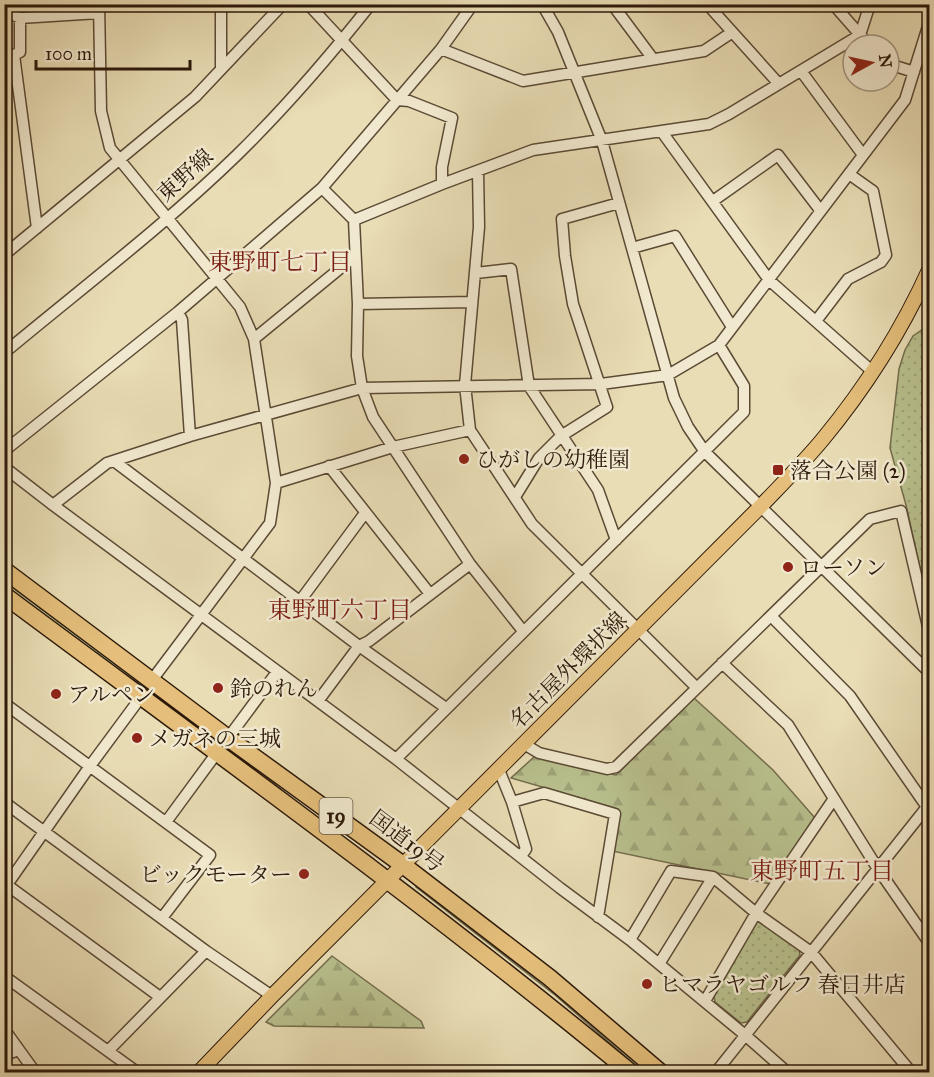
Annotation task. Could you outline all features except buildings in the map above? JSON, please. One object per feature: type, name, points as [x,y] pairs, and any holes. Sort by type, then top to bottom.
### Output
[{"type":"highway","name":"国道19号","points":[[4,570],[228,738],[403,865],[550,978],[660,1072]]},
{"type":"highway","name":"国道19号","points":[[4,596],[388,881],[537,995],[630,1072]]},
{"type":"main road","name":"名古屋外環状線","points":[[199,1072],[761,506],[822,441],[851,404],[895,339],[930,268]]},
{"type":"street","points":[[13,4],[13,15],[20,18],[99,9],[101,111],[110,148],[240,307],[254,339],[276,483],[270,523],[152,680]]},
{"type":"street","points":[[221,4],[221,69]]},
{"type":"street","points":[[6,251],[120,161],[195,97],[283,4]]},
{"type":"street","points":[[308,4],[397,100],[409,101],[452,118],[442,167],[442,184]]},
{"type":"street","name":"東野線","points":[[4,353],[168,217],[236,156],[279,112],[371,4]]},
{"type":"street","points":[[4,451],[178,312],[322,188],[441,49],[472,4]]},
{"type":"street","points":[[542,4],[558,32],[602,141],[674,398],[688,427],[705,452],[930,673]]},
{"type":"street","points":[[615,4],[615,8],[653,59]]},
{"type":"street","points":[[707,4],[779,84]]},
{"type":"street","points":[[833,4],[858,33]]},
{"type":"street","points":[[861,33],[870,4]]},
{"type":"street","points":[[20,18],[20,52],[9,55],[37,228]]},
{"type":"street","points":[[53,505],[107,463],[190,436],[362,387],[601,384],[668,375],[719,345],[904,100],[930,20]]},
{"type":"street","points":[[441,49],[524,81],[705,51],[731,33]]},
{"type":"street","points":[[354,220],[533,150],[709,124],[841,47]]},
{"type":"street","points":[[901,68],[914,72]]},
{"type":"street","points":[[801,71],[863,155]]},
{"type":"street","points":[[662,132],[769,280],[873,372]]},
{"type":"street","points":[[712,201],[778,155],[820,210]]},
{"type":"street","points":[[478,171],[479,227],[465,385],[470,430],[532,524],[697,688]]},
{"type":"street","points":[[816,321],[849,279],[881,262],[886,255],[873,191],[849,174]]},
{"type":"street","points":[[322,188],[354,220],[358,304],[357,356],[362,387],[373,417],[470,564],[523,631]]},
{"type":"street","points":[[515,497],[539,458],[561,436],[607,407],[573,304],[562,219],[619,203]]},
{"type":"street","points":[[632,248],[675,236],[732,327]]},
{"type":"street","points":[[254,339],[354,257]]},
{"type":"street","points":[[476,273],[512,268],[529,386],[598,490],[616,540]]},
{"type":"street","points":[[358,304],[472,302]]},
{"type":"street","points":[[178,312],[182,320],[190,436]]},
{"type":"street","points":[[396,759],[744,412],[744,386],[719,345]]},
{"type":"street","points":[[276,483],[393,447],[470,430]]},
{"type":"street","points":[[114,461],[359,646],[446,708]]},
{"type":"street","points":[[329,466],[429,594]]},
{"type":"street","points":[[4,467],[396,759],[630,940],[787,1072]]},
{"type":"street","points":[[524,744],[539,753],[608,769],[616,767],[870,519],[901,511],[930,635]]},
{"type":"street","points":[[300,601],[365,513]]},
{"type":"street","points":[[318,701],[359,646],[369,641],[470,564]]},
{"type":"street","points":[[716,1072],[929,806],[850,696],[771,616]]},
{"type":"street","points":[[722,663],[788,725],[833,801],[930,944]]},
{"type":"street","points":[[228,738],[278,672]]},
{"type":"street","points":[[141,697],[6,887],[160,998]]},
{"type":"street","points":[[4,703],[210,855],[162,918]]},
{"type":"street","points":[[166,822],[216,754]]},
{"type":"street","points":[[499,771],[512,802],[526,849],[521,856]]},
{"type":"street","points":[[512,802],[544,793],[615,814],[598,917]]},
{"type":"street","points":[[705,1001],[756,913],[833,801]]},
{"type":"street","points":[[4,802],[206,951],[272,996]]},
{"type":"street","points":[[630,940],[671,871],[713,877],[756,913],[811,952],[911,1072]]},
{"type":"street","points":[[659,964],[713,877]]},
{"type":"street","points":[[108,1051],[206,951]]},
{"type":"street","points":[[4,976],[137,1072]]},
{"type":"street","points":[[4,1029],[35,1072]]},
{"type":"street","points":[[4,1055],[18,1050]]},
{"type":"green space","points":[[929,325],[929,609],[906,505],[890,448],[899,369],[905,350],[913,336]]},
{"type":"green space","points":[[4,581],[374,859],[373,860],[5,585]]},
{"type":"green space","points":[[694,698],[773,770],[815,818],[770,884],[612,851],[618,809],[511,778],[534,757],[616,775]]},
{"type":"green space","points":[[417,885],[546,985],[648,1072],[643,1072],[555,995],[416,887]]},
{"type":"green space","points":[[761,921],[799,950],[800,955],[747,1022],[741,1023],[715,1002],[714,996],[756,922]]},
{"type":"green space","points":[[332,956],[421,1021],[424,1028],[274,1026],[266,1022]]},
{"type":"place","name":"ひがしの幼稚園","points":[[464,459]]},
{"type":"place","name":"落合公園 (2)","points":[[778,470]]},
{"type":"place","name":"ローソン","points":[[788,567]]},
{"type":"place","name":"鈴のれん","points":[[218,688]]},
{"type":"place","name":"アルペン","points":[[56,694]]},
{"type":"place","name":"メガネの三城","points":[[137,738]]},
{"type":"place","name":"ビックモーター","points":[[304,874]]},
{"type":"place","name":"ヒマラヤゴルフ 春日井店","points":[[647,984]]},
{"type":"district","name":"東野町七丁目","points":[[280,262]]},
{"type":"district","name":"東野町六丁目","points":[[340,610]]},
{"type":"district","name":"東野町五丁目","points":[[822,871]]}]
